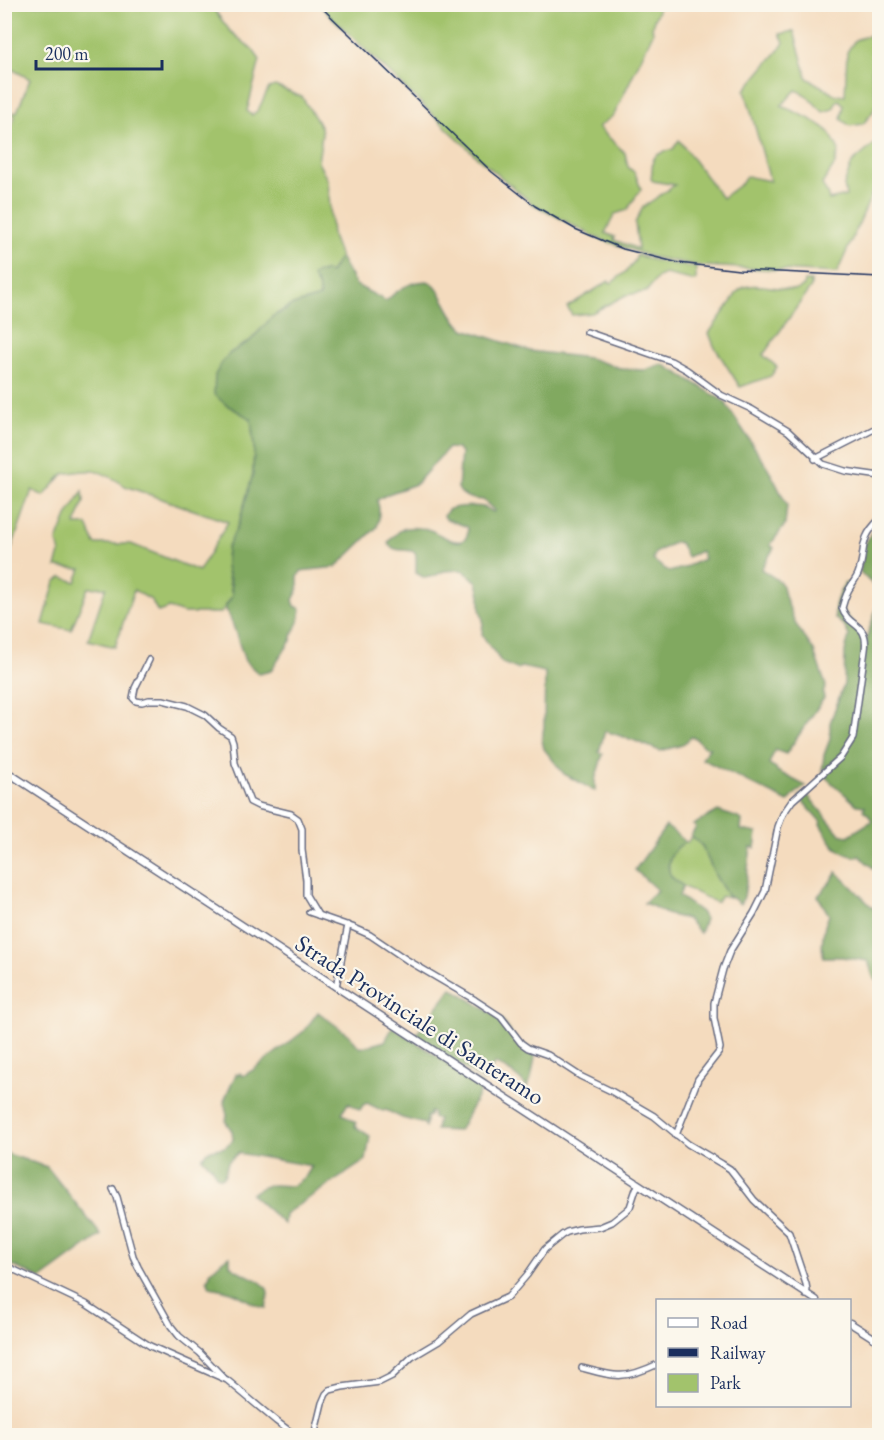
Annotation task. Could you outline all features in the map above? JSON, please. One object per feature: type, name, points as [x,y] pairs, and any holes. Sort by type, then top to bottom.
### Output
[{"type":"main road","name":"Strada Provinciale di Santeramo","points":[[4,770],[814,1299]]},
{"type":"main road","points":[[851,1324],[879,1342]]},
{"type":"street","points":[[587,333],[671,361],[721,394],[788,431],[823,465],[879,476]]},
{"type":"street","points":[[815,459],[879,426]]},
{"type":"street","points":[[676,1135],[698,1078],[719,1052],[714,1018],[715,998],[730,951],[754,914],[765,891],[780,819],[792,801],[841,758],[853,738],[866,637],[860,628],[845,615],[842,608],[859,571],[865,537],[879,519]]},
{"type":"street","points":[[149,660],[135,688],[133,698],[136,702],[155,700],[174,702],[206,715],[233,740],[235,763],[250,802],[291,814],[298,819],[302,830],[306,895],[318,915]]},
{"type":"street","points":[[309,912],[370,935],[501,1017],[521,1043],[528,1048],[548,1055],[586,1079],[611,1091],[730,1169],[754,1200],[789,1233],[806,1284],[806,1294]]},
{"type":"street","points":[[336,987],[348,925]]},
{"type":"street","points":[[314,1436],[322,1403],[330,1390],[380,1382],[392,1376],[412,1357],[439,1341],[471,1314],[508,1297],[545,1249],[562,1235],[579,1229],[600,1227],[612,1222],[630,1207],[639,1185]]},
{"type":"street","points":[[113,1190],[133,1256],[171,1326],[225,1379],[296,1436]]},
{"type":"street","points":[[4,1265],[94,1308],[150,1346],[225,1379]]},
{"type":"street","points":[[582,1368],[622,1376],[637,1374],[656,1364]]},
{"type":"green space","points":[[5,5],[212,5],[230,31],[253,50],[260,60],[247,111],[252,115],[258,110],[269,88],[275,86],[302,97],[321,127],[318,162],[328,181],[332,236],[340,257],[330,273],[317,272],[313,276],[320,297],[290,306],[273,316],[250,341],[230,353],[251,419],[254,447],[253,474],[239,523],[226,555],[232,596],[221,613],[184,613],[169,608],[158,612],[151,600],[134,590],[115,647],[88,640],[106,587],[88,588],[71,630],[43,624],[55,582],[62,577],[76,582],[81,569],[56,567],[60,553],[57,541],[67,516],[83,491],[84,502],[75,525],[87,525],[95,544],[131,544],[199,571],[228,522],[125,486],[96,471],[63,474],[44,496],[32,490],[5,567],[5,143],[15,117],[12,113],[17,112],[30,79],[8,67],[5,70]]},
{"type":"green space","points":[[319,5],[659,5],[653,33],[614,115],[598,127],[625,153],[628,167],[635,173],[641,189],[627,210],[615,214],[605,233],[615,237],[614,240],[638,249],[635,223],[643,207],[675,185],[651,179],[654,158],[660,153],[673,149],[679,140],[722,198],[742,183],[746,176],[770,181],[745,90],[782,46],[784,42],[780,34],[794,31],[807,78],[836,95],[845,96],[847,52],[855,40],[879,32],[879,56],[874,50],[872,69],[878,101],[863,124],[850,126],[841,119],[844,105],[839,100],[833,109],[823,112],[806,95],[796,90],[781,106],[810,119],[826,129],[832,136],[839,150],[834,166],[822,184],[829,200],[846,196],[844,185],[852,163],[879,140],[879,178],[837,273],[702,266],[652,257],[597,238],[533,204],[477,157]]},
{"type":"green space","points":[[637,255],[696,268],[696,279],[695,281],[665,274],[658,277],[646,292],[626,295],[592,313],[572,315],[567,307],[609,281],[611,283],[630,267]]},
{"type":"green space","points":[[340,257],[356,285],[386,301],[413,283],[427,281],[437,289],[454,318],[464,329],[530,351],[589,358],[623,369],[645,370],[662,364],[727,403],[768,468],[787,505],[785,525],[770,545],[774,548],[761,569],[783,586],[795,623],[814,651],[826,686],[823,693],[824,698],[786,754],[775,750],[769,764],[777,771],[806,786],[788,802],[702,759],[710,747],[704,747],[691,737],[682,745],[660,751],[605,731],[599,752],[603,754],[595,780],[595,791],[564,774],[544,749],[542,740],[545,672],[521,667],[517,669],[502,663],[482,635],[483,620],[477,582],[462,570],[444,571],[425,578],[416,573],[415,552],[396,549],[388,543],[406,528],[422,528],[454,541],[464,540],[468,528],[446,519],[444,516],[448,510],[456,507],[477,506],[495,511],[483,500],[467,497],[461,493],[458,488],[461,453],[457,449],[448,448],[416,484],[377,500],[379,520],[377,527],[336,567],[301,571],[298,577],[298,590],[293,600],[295,606],[301,609],[299,622],[292,639],[271,671],[259,674],[245,661],[225,607],[232,596],[226,567],[227,548],[239,523],[253,474],[254,447],[251,419],[225,404],[214,394],[215,375],[230,353],[250,341],[273,316],[290,306],[320,297],[318,286],[312,276],[317,272],[330,273]],"holes":[[[675,542],[680,543],[687,557],[701,551],[704,559],[669,572],[653,560],[655,553]]]},
{"type":"green space","points":[[805,281],[811,281],[811,287],[763,355],[777,367],[771,376],[740,387],[714,346],[709,333],[738,291],[744,287],[761,286],[796,290],[804,286]]},
{"type":"green space","points":[[879,520],[879,591],[860,572],[865,544]]},
{"type":"green space","points":[[845,583],[851,583],[841,608],[864,638],[851,739],[843,753],[822,771],[824,755],[830,739],[830,723],[844,684],[845,651],[849,636],[844,626],[835,618],[835,608]]},
{"type":"green space","points":[[879,600],[879,873],[858,855],[856,857],[849,855],[838,849],[827,836],[821,822],[799,797],[805,792],[840,834],[848,836],[872,821],[863,810],[865,806],[857,805],[823,775],[853,739],[867,637]]},
{"type":"green space","points":[[718,811],[742,820],[741,830],[757,833],[755,848],[751,847],[744,897],[740,904],[731,897],[729,898],[716,877],[702,846],[691,836],[696,827],[693,825]]},
{"type":"green space","points":[[666,826],[686,842],[678,847],[668,865],[672,877],[683,886],[679,896],[701,912],[705,919],[700,933],[687,919],[666,914],[644,903],[657,890],[635,870]]},
{"type":"green space","points":[[691,836],[702,846],[716,877],[729,898],[721,896],[715,902],[684,887],[670,875],[669,866],[672,853],[680,845],[688,842]]},
{"type":"green space","points":[[837,872],[872,907],[879,911],[879,981],[874,979],[868,961],[823,957],[823,936],[829,915],[818,896]]},
{"type":"green space","points":[[452,988],[502,1020],[518,1042],[536,1051],[527,1088],[517,1077],[495,1063],[484,1081],[415,1036]]},
{"type":"green space","points":[[318,1012],[350,1036],[360,1048],[385,1041],[393,1027],[483,1086],[459,1131],[436,1130],[438,1119],[433,1118],[433,1113],[430,1112],[425,1128],[425,1124],[402,1118],[367,1103],[360,1110],[348,1103],[342,1113],[356,1123],[354,1126],[370,1136],[366,1160],[285,1214],[284,1224],[251,1194],[267,1186],[292,1186],[306,1176],[312,1166],[238,1153],[228,1162],[224,1176],[221,1178],[216,1176],[213,1168],[202,1158],[207,1151],[225,1147],[233,1140],[232,1131],[226,1122],[224,1101],[236,1074],[240,1073],[243,1076],[253,1070],[304,1031]]},
{"type":"green space","points":[[5,1153],[47,1167],[101,1235],[41,1279],[5,1262]]},
{"type":"green space","points":[[230,1256],[230,1265],[267,1288],[266,1308],[257,1306],[231,1292],[210,1287],[207,1279],[210,1272]]},
{"type":"railway","points":[[318,4],[492,172],[535,206],[575,229],[623,249],[679,263],[739,270],[880,277]]}]
